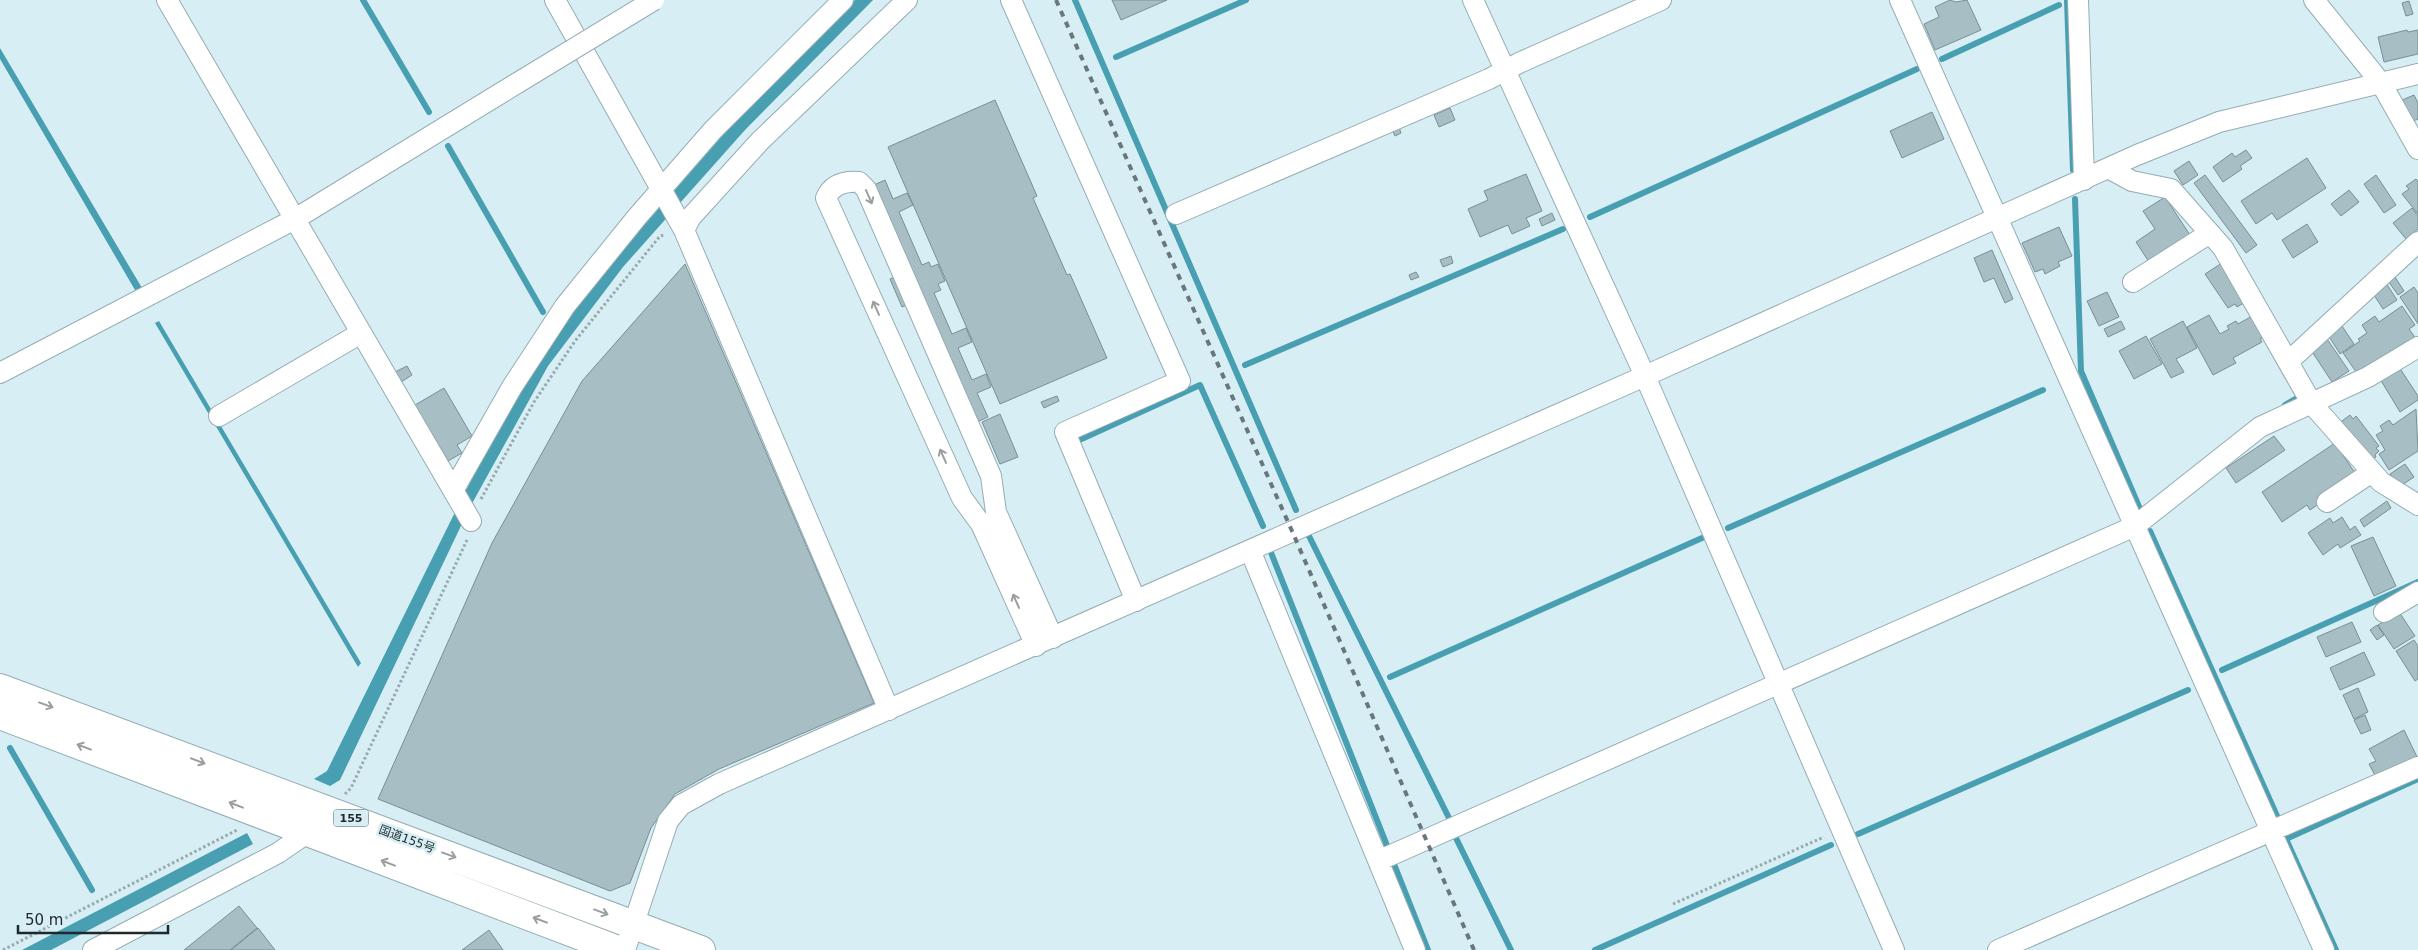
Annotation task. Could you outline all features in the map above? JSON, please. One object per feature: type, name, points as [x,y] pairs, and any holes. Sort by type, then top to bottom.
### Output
[{"type":"highway","name":"国道155号","points":[[0,688],[701,950]]},
{"type":"highway","name":"155","points":[[0,715],[618,950]]},
{"type":"street","points":[[167,0],[470,518]]},
{"type":"street","points":[[556,0],[684,230],[889,710]]},
{"type":"street","points":[[0,373],[295,219],[654,0]]},
{"type":"street","points":[[456,493],[512,387],[565,306],[713,130],[843,0]]},
{"type":"street","points":[[684,230],[691,217],[760,141],[907,0]]},
{"type":"street","points":[[1012,0],[1180,381],[1065,432],[1136,601]]},
{"type":"street","points":[[1473,0],[1645,376],[1777,685],[1894,950]]},
{"type":"street","points":[[1176,214],[1504,71],[1661,0]]},
{"type":"street","points":[[1900,0],[2324,950]]},
{"type":"street","points":[[2078,0],[2084,180]]},
{"type":"street","points":[[2314,0],[2381,83],[2418,149]]},
{"type":"street","points":[[625,950],[668,821],[681,805],[719,784],[1645,376],[1997,216],[2110,169],[2137,155],[2219,122],[2418,74]]},
{"type":"street","points":[[2110,169],[2132,181],[2171,189],[2224,248],[2312,404],[2381,482],[2418,506]]},
{"type":"street","points":[[847,181],[859,182],[866,189],[991,476],[996,512],[1044,642],[981,524],[962,498],[826,198],[829,190],[837,185],[847,181]]},
{"type":"street","points":[[2133,282],[2210,233]]},
{"type":"street","points":[[2288,361],[2418,242]]},
{"type":"street","points":[[219,416],[361,333]]},
{"type":"street","points":[[1380,860],[2135,526],[2260,427],[2368,377],[2418,347]]},
{"type":"street","points":[[2327,502],[2372,472]]},
{"type":"street","points":[[1250,550],[1380,860],[1415,950]]},
{"type":"street","points":[[2384,612],[2418,592]]},
{"type":"street","points":[[1998,950],[2418,767]]},
{"type":"street","points":[[93,950],[278,853],[307,833]]},
{"type":"path","points":[[329,810],[350,788],[474,527],[470,518],[534,402],[575,342],[660,236],[684,230]]},
{"type":"path","points":[[2,950],[239,829],[260,815]]},
{"type":"path","points":[[1673,904],[1840,830]]},
{"type":"water","points":[[855,0],[873,0],[745,130],[623,267],[548,366],[469,509],[340,780],[330,786],[314,779],[327,771],[463,496],[530,370],[571,312],[618,255],[736,120]]},
{"type":"water","points":[[0,48],[142,288],[135,290],[0,59]]},
{"type":"water","points":[[159,321],[361,663],[358,667],[155,323]]},
{"type":"water","points":[[247,833],[253,844],[51,950],[22,950]]},
{"type":"building","points":[[1112,0],[1167,0],[1121,20]]},
{"type":"building","points":[[1950,0],[1956,2],[1967,0],[1981,30],[1935,50],[1924,24],[1939,17],[1935,7]]},
{"type":"building","points":[[2409,1],[2413,14],[2406,16],[2402,3]]},
{"type":"building","points":[[2407,30],[2408,32],[2418,30],[2418,54],[2384,62],[2378,37]]},
{"type":"building","points":[[2414,95],[2418,103],[2418,119],[2411,122],[2400,101]]},
{"type":"building","points":[[995,100],[1037,196],[1033,198],[1067,275],[1070,274],[1107,358],[1000,404],[888,147]]},
{"type":"building","points":[[1450,108],[1455,120],[1439,127],[1434,115]]},
{"type":"building","points":[[1932,112],[1944,139],[1902,158],[1890,131]]},
{"type":"building","points":[[1399,127],[1401,133],[1395,136],[1392,129]]},
{"type":"building","points":[[2246,150],[2252,158],[2240,166],[2242,169],[2223,182],[2213,167],[2232,153],[2235,157]]},
{"type":"building","points":[[2307,158],[2326,188],[2277,220],[2272,213],[2256,224],[2241,201]]},
{"type":"building","points":[[2189,161],[2198,175],[2183,185],[2174,171]]},
{"type":"building","points":[[1526,174],[1542,211],[1526,218],[1530,226],[1512,234],[1508,225],[1480,237],[1468,209],[1488,200],[1484,191]]},
{"type":"building","points":[[2205,175],[2257,245],[2246,253],[2194,183]]},
{"type":"building","points":[[2376,175],[2396,205],[2384,213],[2364,184]]},
{"type":"building","points":[[2416,179],[2418,181],[2418,214],[2402,194],[2409,189],[2406,186]]},
{"type":"building","points":[[885,180],[893,199],[907,193],[913,205],[899,212],[922,265],[929,262],[931,267],[938,264],[945,281],[938,284],[941,290],[934,293],[952,334],[966,328],[972,342],[958,348],[972,380],[986,374],[991,387],[977,393],[988,417],[977,422],[923,298],[902,307],[890,279],[911,270],[874,185]]},
{"type":"building","points":[[2349,190],[2359,202],[2341,216],[2331,204]]},
{"type":"building","points":[[2165,197],[2190,235],[2149,262],[2136,242],[2155,229],[2143,211]]},
{"type":"building","points":[[2412,208],[2418,216],[2418,229],[2406,239],[2393,223]]},
{"type":"building","points":[[1552,213],[1555,220],[1542,226],[1539,219]]},
{"type":"building","points":[[2307,224],[2318,242],[2293,258],[2282,240]]},
{"type":"building","points":[[2059,227],[2072,256],[2058,262],[2060,266],[2045,274],[2043,269],[2035,272],[2022,243]]},
{"type":"building","points":[[1992,250],[2013,299],[2005,303],[1994,278],[1984,282],[1974,258]]},
{"type":"building","points":[[1451,256],[1453,263],[1443,267],[1440,260]]},
{"type":"building","points":[[2222,263],[2247,301],[2237,307],[2235,304],[2228,308],[2205,274]]},
{"type":"building","points":[[685,264],[874,703],[719,769],[675,794],[651,828],[630,883],[610,891],[378,799],[492,543],[582,381]]},
{"type":"building","points":[[1416,272],[1419,277],[1411,280],[1409,275]]},
{"type":"building","points":[[2393,274],[2404,291],[2398,295],[2386,278]]},
{"type":"building","points":[[2386,283],[2397,300],[2383,309],[2372,292]]},
{"type":"building","points":[[2414,287],[2418,293],[2418,324],[2400,297]]},
{"type":"building","points":[[2107,292],[2119,317],[2099,326],[2087,301]]},
{"type":"building","points":[[2402,306],[2415,325],[2409,329],[2417,340],[2359,376],[2343,353],[2360,341],[2358,339],[2367,333],[2362,325],[2375,316],[2379,322]]},
{"type":"building","points":[[2209,315],[2220,334],[2229,329],[2227,326],[2236,321],[2238,324],[2254,315],[2266,336],[2260,339],[2262,342],[2233,358],[2236,363],[2213,375],[2187,327]]},
{"type":"building","points":[[2121,321],[2125,329],[2108,337],[2104,329]]},
{"type":"building","points":[[2183,321],[2197,348],[2176,359],[2184,372],[2171,378],[2150,339]]},
{"type":"building","points":[[2342,326],[2354,344],[2340,354],[2328,335]]},
{"type":"building","points":[[2146,336],[2162,364],[2134,379],[2119,351]]},
{"type":"building","points":[[2327,339],[2349,371],[2332,382],[2311,350]]},
{"type":"building","points":[[407,366],[412,375],[401,382],[395,372]]},
{"type":"building","points":[[2399,367],[2418,396],[2418,400],[2400,412],[2380,379]]},
{"type":"building","points":[[444,388],[472,436],[457,445],[462,453],[448,461],[415,405]]},
{"type":"building","points":[[1057,396],[1059,401],[1044,408],[1041,402]]},
{"type":"building","points":[[2416,409],[2418,451],[2389,470],[2379,454],[2385,450],[2376,435],[2383,431],[2380,426],[2389,420],[2393,425]]},
{"type":"building","points":[[1000,414],[1018,457],[1000,464],[982,422]]},
{"type":"building","points":[[2350,415],[2353,419],[2356,416],[2379,446],[2376,448],[2379,451],[2375,455],[2376,457],[2369,463],[2338,424]]},
{"type":"building","points":[[2274,436],[2285,450],[2236,483],[2226,468]]},
{"type":"building","points":[[2335,443],[2355,473],[2339,490],[2310,510],[2307,505],[2282,522],[2262,492]]},
{"type":"building","points":[[2405,464],[2414,477],[2399,487],[2390,474]]},
{"type":"building","points":[[2387,501],[2391,508],[2364,527],[2360,520]]},
{"type":"building","points":[[2342,517],[2350,530],[2355,526],[2361,535],[2340,548],[2338,544],[2323,555],[2308,533],[2330,518],[2333,523]]},
{"type":"building","points":[[2373,537],[2396,586],[2374,596],[2351,546]]},
{"type":"building","points":[[2399,612],[2415,636],[2394,649],[2378,625]]},
{"type":"building","points":[[2352,622],[2361,642],[2326,657],[2317,637]]},
{"type":"building","points":[[2377,625],[2384,635],[2377,640],[2370,630]]},
{"type":"building","points":[[2414,640],[2418,646],[2418,679],[2415,681],[2396,651]]},
{"type":"building","points":[[2364,652],[2375,675],[2340,690],[2330,668]]},
{"type":"building","points":[[2358,688],[2368,712],[2354,719],[2343,695]]},
{"type":"building","points":[[2365,715],[2371,730],[2361,734],[2354,720]]},
{"type":"building","points":[[2404,730],[2418,759],[2378,781],[2369,764],[2376,761],[2369,749]]},
{"type":"building","points":[[239,906],[257,928],[230,950],[184,950]]},
{"type":"building","points":[[258,928],[275,950],[231,950]]},
{"type":"building","points":[[489,930],[503,950],[462,950]]},
{"type":"waterway","points":[[363,0],[429,112]]},
{"type":"waterway","points":[[1075,0],[1296,510]]},
{"type":"waterway","points":[[1116,57],[1246,0]]},
{"type":"waterway","points":[[2067,0],[2073,170]]},
{"type":"waterway","points":[[1942,59],[2059,5]]},
{"type":"waterway","points":[[1590,217],[1917,69]]},
{"type":"waterway","points":[[448,146],[543,312]]},
{"type":"waterway","points":[[2075,199],[2081,371],[2140,509]]},
{"type":"waterway","points":[[1245,365],[1563,229]]},
{"type":"waterway","points":[[1075,442],[1200,385],[1263,526]]},
{"type":"waterway","points":[[1728,528],[2043,390]]},
{"type":"waterway","points":[[2285,405],[2297,398]]},
{"type":"waterway","points":[[2150,531],[2277,816]]},
{"type":"waterway","points":[[1308,534],[1450,820]]},
{"type":"waterway","points":[[1390,677],[1702,538]]},
{"type":"waterway","points":[[1270,550],[1388,848]]},
{"type":"waterway","points":[[2222,670],[2418,582]]},
{"type":"waterway","points":[[1858,834],[2188,690]]},
{"type":"waterway","points":[[10,748],[92,890]]},
{"type":"waterway","points":[[2336,950],[2286,839],[2418,779]]},
{"type":"waterway","points":[[1454,834],[1511,950]]},
{"type":"waterway","points":[[1595,950],[1831,845]]},
{"type":"waterway","points":[[1394,864],[1428,950]]},
{"type":"railway","points":[[1056,0],[1292,531],[1474,950]]}]
